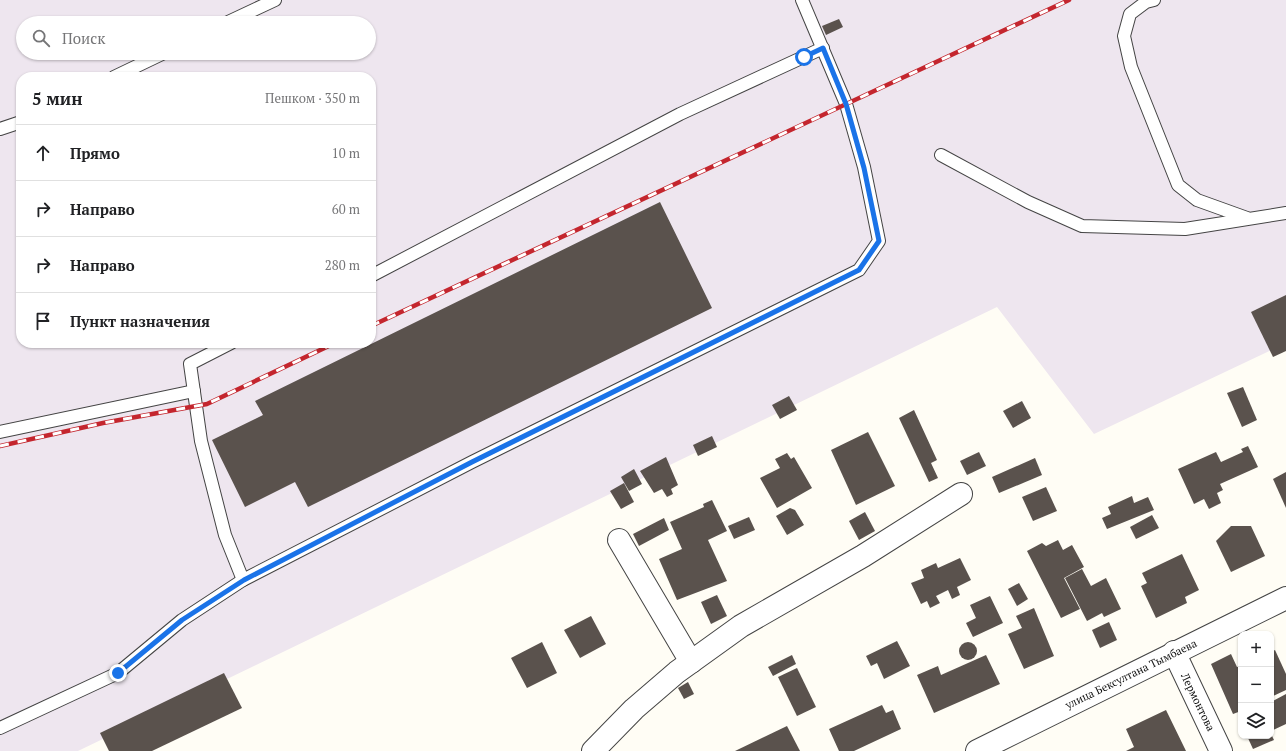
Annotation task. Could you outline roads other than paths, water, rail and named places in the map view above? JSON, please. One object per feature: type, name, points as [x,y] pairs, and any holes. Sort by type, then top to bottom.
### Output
[{"type":"street","points":[[593,751],[634,709],[691,662],[741,626],[863,556],[961,494]]},
{"type":"street","points":[[619,540],[691,662]]},
{"type":"street","name":"улица Бексултана Тымбаева","points":[[977,751],[1174,652],[1286,598]]},
{"type":"street","name":"Лермонтова","points":[[1174,652],[1221,751]]},
{"type":"lane","points":[[241,16],[275,0]]},
{"type":"lane","points":[[0,728],[118,673],[182,620],[244,580],[472,462],[859,270],[879,241],[864,168],[848,111],[802,0]]},
{"type":"lane","points":[[1154,0],[1146,2],[1130,14],[1124,36],[1131,67],[1178,185],[1197,200],[1249,219]]},
{"type":"lane","points":[[376,273],[680,114],[823,48]]},
{"type":"lane","points":[[124,72],[149,60]]},
{"type":"lane","points":[[0,129],[16,124]]},
{"type":"lane","points":[[941,155],[1028,202],[1082,226],[1185,229],[1286,213]]},
{"type":"lane","points":[[221,348],[190,364],[201,441],[225,535],[244,580]]},
{"type":"lane","points":[[0,432],[194,391]]},
{"type":"railway","points":[[376,324],[1069,0]]},
{"type":"railway","points":[[0,446],[103,423],[207,404],[325,348]]}]
